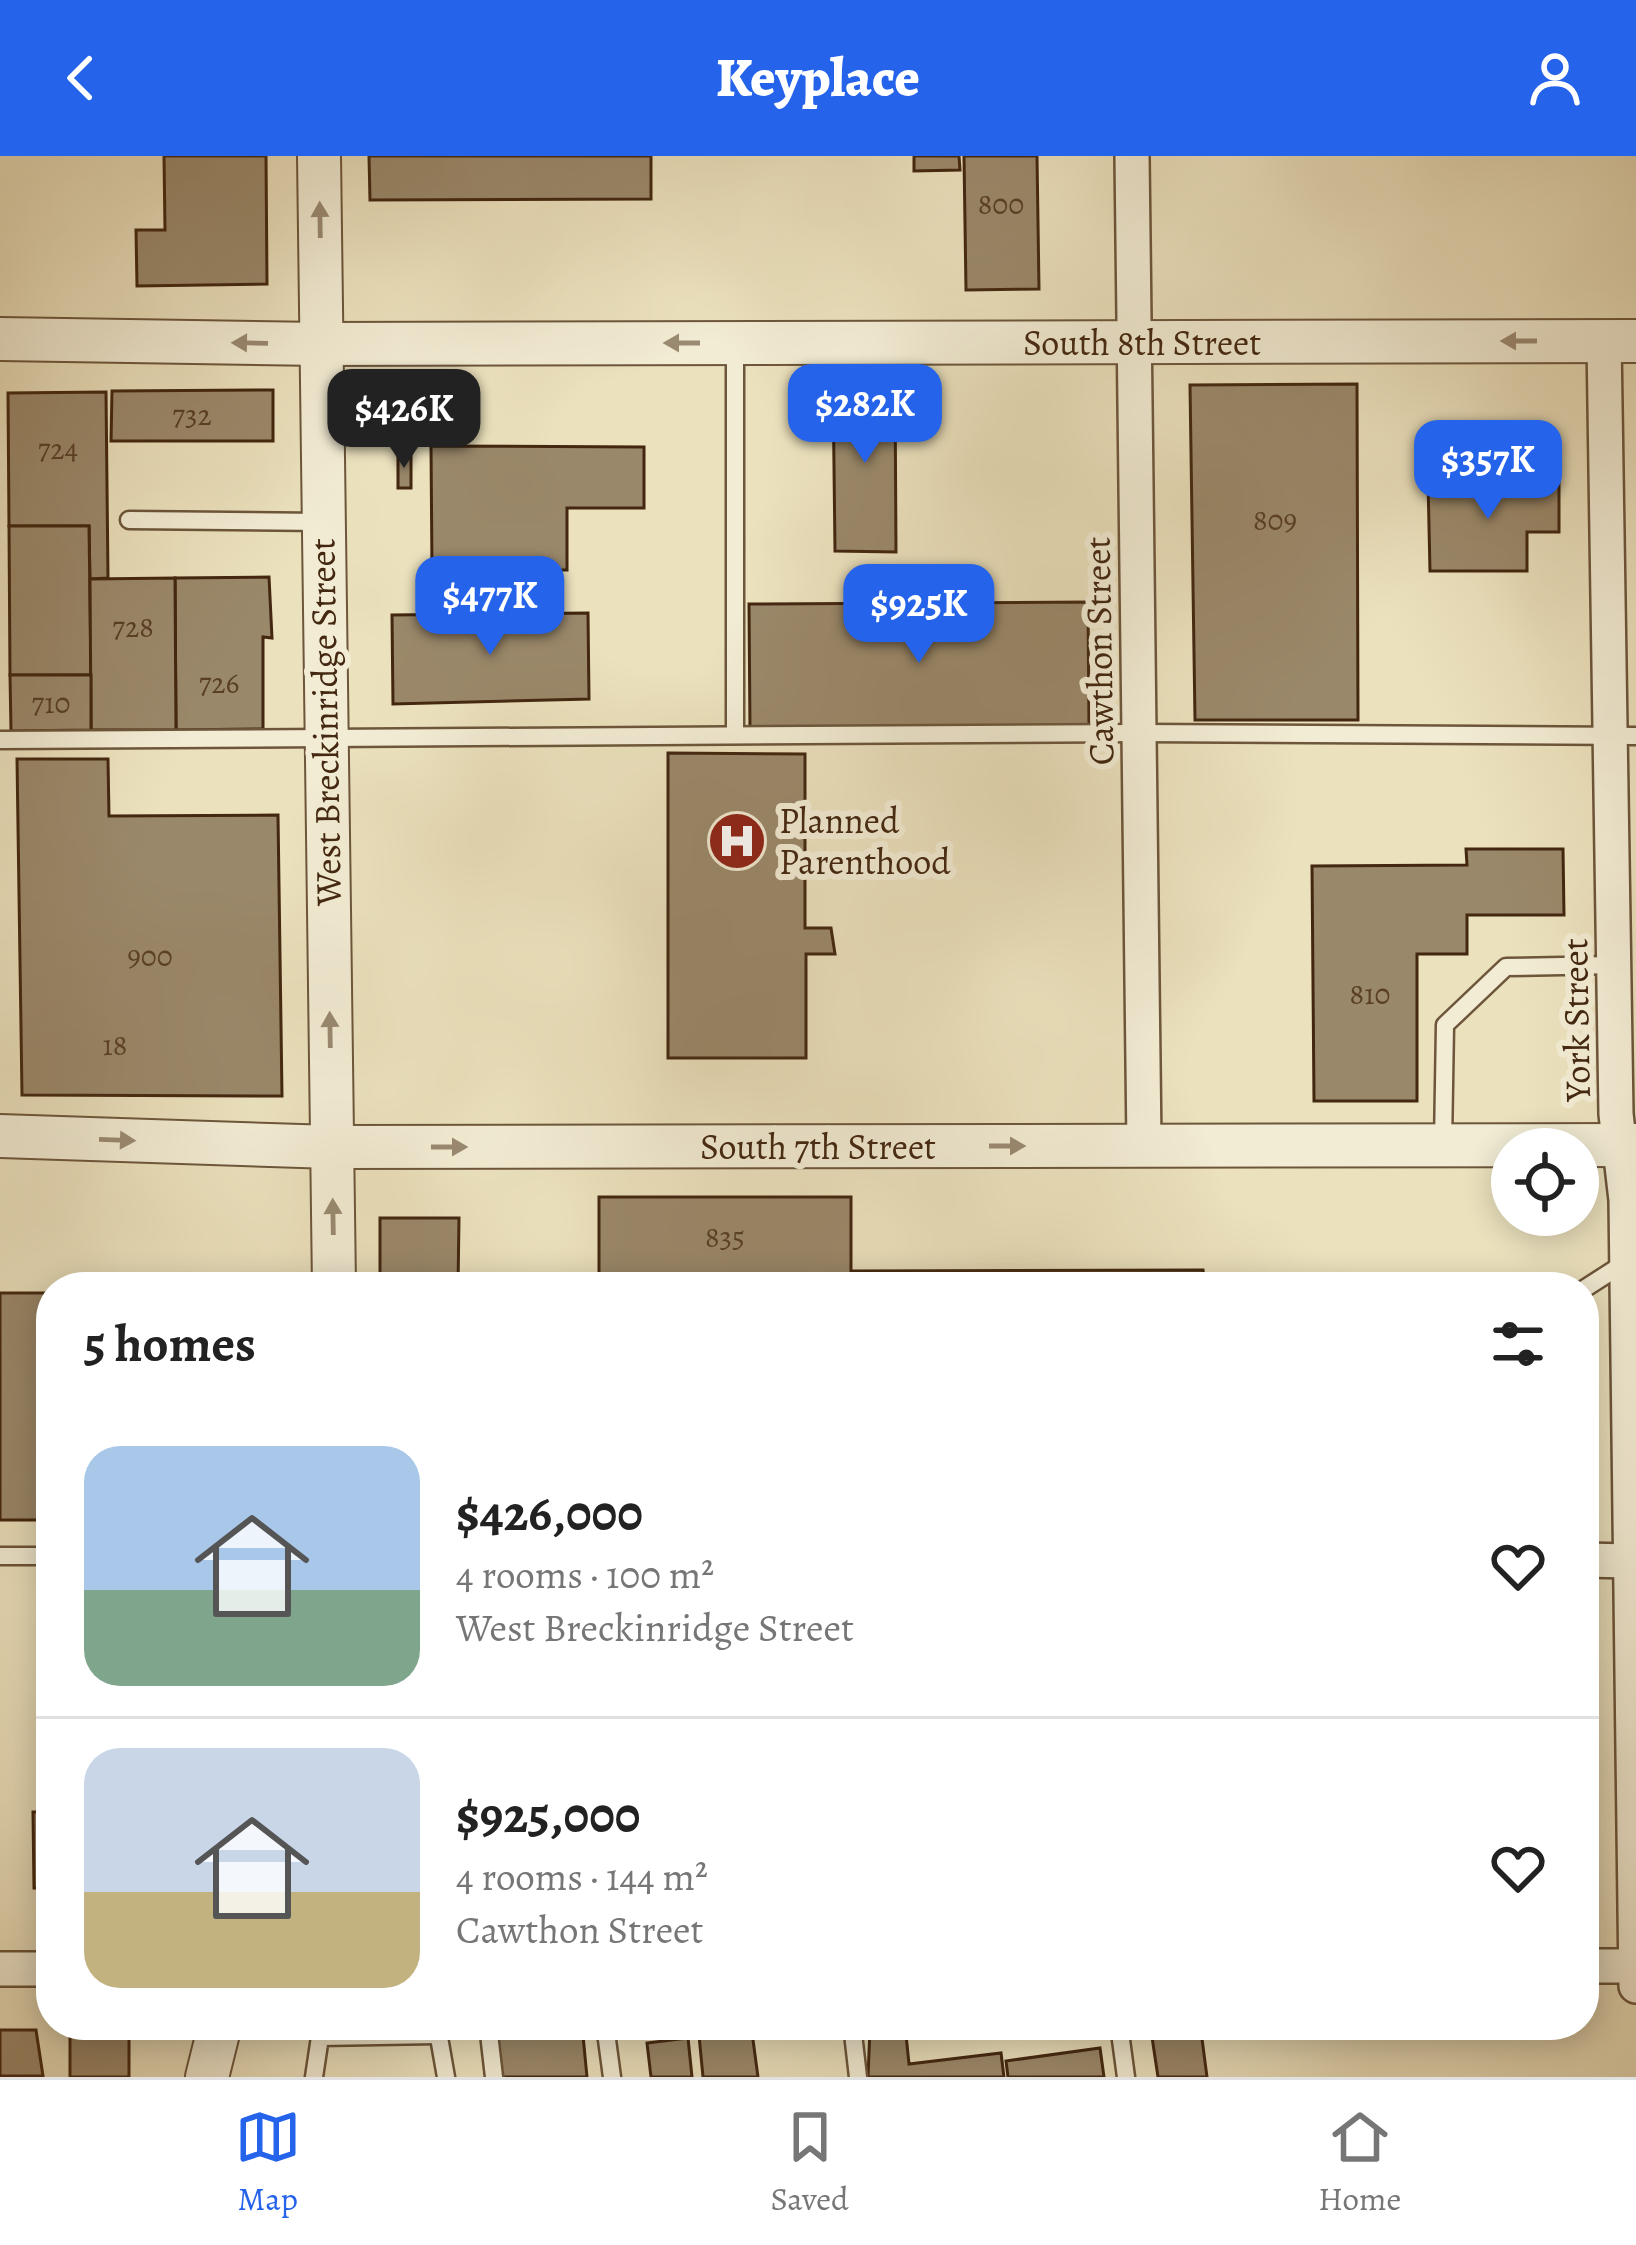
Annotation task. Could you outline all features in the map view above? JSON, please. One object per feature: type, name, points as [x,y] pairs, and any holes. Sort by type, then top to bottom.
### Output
[{"type":"street","name":"West Breckinridge Street","points":[[319,156],[334,1272]]},
{"type":"street","name":"Cawthon Street","points":[[1132,156],[1144,1145]]},
{"type":"street","name":"South 8th Street","points":[[0,339],[321,344],[1620,341]]},
{"type":"street","name":"York Street","points":[[1620,341],[1623,736],[1614,965],[1629,1145],[1636,1986]]},
{"type":"street","name":"South 7th Street","points":[[0,1136],[332,1147],[1629,1145]]},
{"type":"street","points":[[1599,1557],[1632,1550]]},
{"type":"street","points":[[1599,1966],[1636,1966]]},
{"type":"street","points":[[0,1969],[36,1969]]},
{"type":"street","points":[[207,2077],[216,2040]]},
{"type":"lane","points":[[735,343],[735,735]]},
{"type":"lane","points":[[129,520],[323,523]]},
{"type":"lane","points":[[0,740],[1140,733],[1623,736]]},
{"type":"lane","points":[[1443,1144],[1445,1025],[1506,967],[1614,965]]},
{"type":"lane","points":[[1599,1275],[1630,1246]]},
{"type":"lane","points":[[0,1556],[36,1556]]},
{"type":"lane","points":[[314,2077],[320,2040]]},
{"type":"lane","points":[[439,2040],[446,2077]]},
{"type":"lane","points":[[490,2040],[494,2077]]},
{"type":"lane","points":[[607,2040],[612,2077]]},
{"type":"lane","points":[[854,2040],[858,2077]]},
{"type":"lane","points":[[1121,2040],[1126,2077]]},
{"type":"building","points":[[164,156],[266,156],[267,284],[137,286],[136,230],[165,230]]},
{"type":"building","points":[[369,156],[651,156],[651,199],[370,200]]},
{"type":"building","points":[[914,156],[959,156],[960,170],[914,171]]},
{"type":"building","points":[[964,156],[1037,156],[1039,289],[966,290]]},
{"type":"building","points":[[833,381],[895,382],[896,552],[835,551]]},
{"type":"building","points":[[1357,384],[1358,720],[1195,720],[1190,385]]},
{"type":"building","points":[[273,390],[273,441],[111,441],[112,391]]},
{"type":"building","points":[[106,392],[108,578],[90,579],[89,526],[9,526],[8,393]]},
{"type":"building","points":[[431,446],[644,447],[644,508],[567,508],[567,570],[432,570]]},
{"type":"building","points":[[398,454],[411,454],[411,488],[398,488]]},
{"type":"building","points":[[1559,479],[1559,532],[1527,532],[1527,571],[1430,571],[1428,481]]},
{"type":"building","points":[[9,526],[89,526],[91,675],[10,675]]},
{"type":"building","points":[[269,577],[272,638],[263,637],[263,729],[176,730],[175,578]]},
{"type":"building","points":[[175,578],[176,730],[91,730],[90,579]]},
{"type":"building","points":[[1088,602],[1089,728],[750,730],[749,604]]},
{"type":"building","points":[[588,613],[589,699],[393,704],[392,615]]},
{"type":"building","points":[[10,675],[91,675],[91,730],[11,731]]},
{"type":"building","name":"Planned Parenthood","points":[[668,753],[805,754],[805,928],[831,928],[835,954],[806,954],[806,1058],[668,1058]]},
{"type":"building","points":[[17,759],[108,759],[109,816],[278,815],[282,1096],[22,1095]]},
{"type":"building","points":[[1466,849],[1563,849],[1564,915],[1467,915],[1467,954],[1417,954],[1417,1101],[1314,1101],[1312,866],[1467,865]]},
{"type":"building","points":[[599,1197],[851,1197],[851,1271],[1203,1272],[599,1272]]},
{"type":"building","points":[[380,1218],[459,1218],[458,1272],[380,1272]]},
{"type":"building","points":[[0,1293],[36,1293],[36,1520],[0,1520]]},
{"type":"building","points":[[33,1812],[36,1812],[36,1888]]},
{"type":"building","points":[[0,2030],[36,2030],[43,2076],[0,2076]]},
{"type":"building","points":[[70,2040],[129,2040],[129,2077],[70,2077]]},
{"type":"building","points":[[497,2040],[583,2040],[587,2077],[501,2077]]},
{"type":"building","points":[[688,2040],[692,2077],[651,2077],[647,2043]]},
{"type":"building","points":[[699,2040],[753,2040],[758,2077],[703,2077]]},
{"type":"building","points":[[870,2040],[907,2040],[909,2064],[1001,2053],[1004,2077],[868,2077]]},
{"type":"building","points":[[1152,2040],[1202,2040],[1207,2077],[1158,2077]]},
{"type":"building","points":[[1100,2048],[1104,2077],[1008,2077],[1006,2061]]},
{"type":"place","name":"Planned Parenthood","points":[[737,841]]}]
